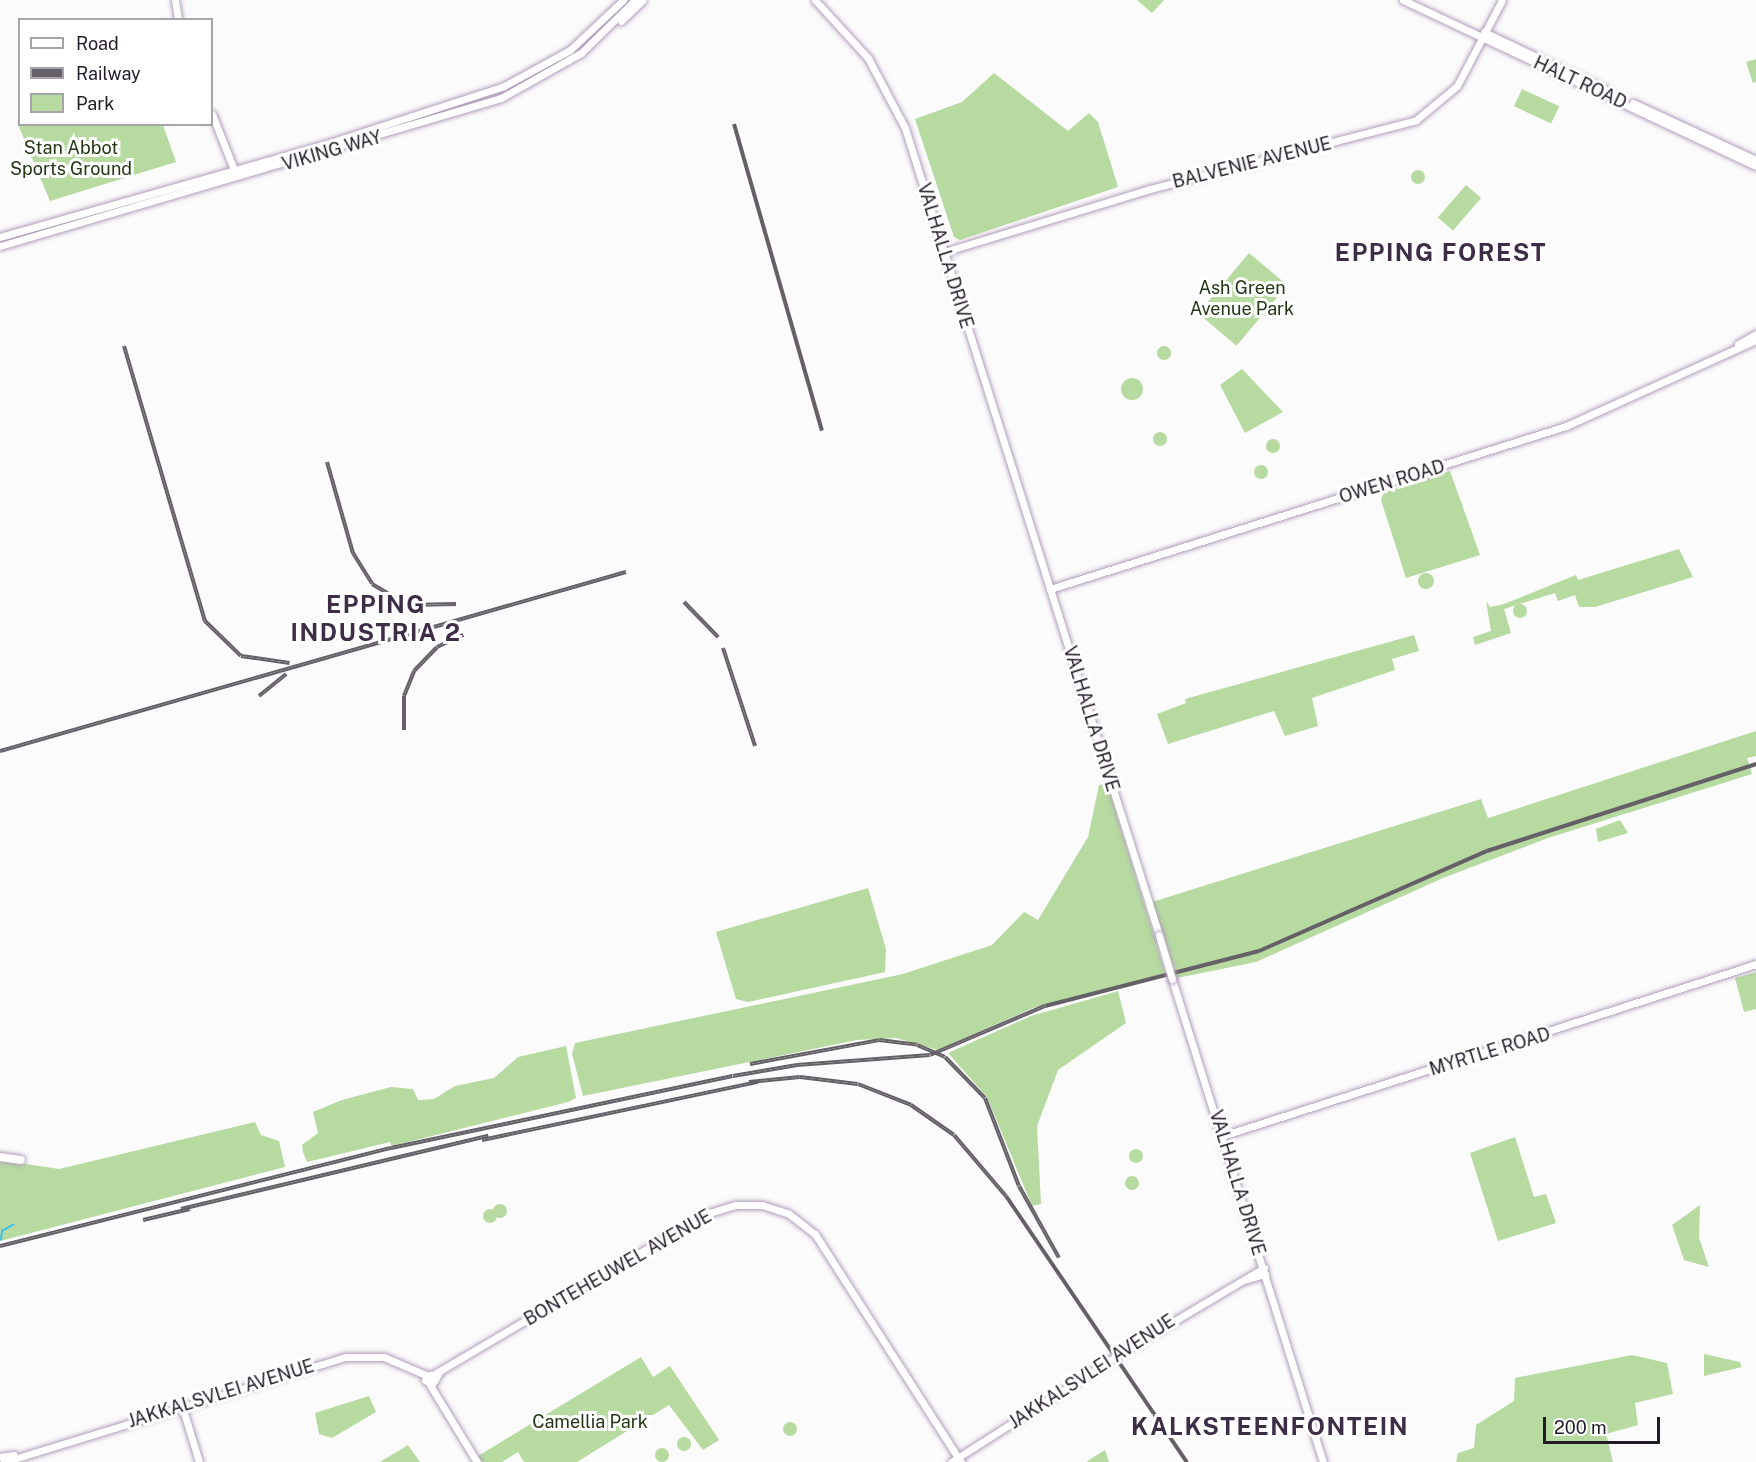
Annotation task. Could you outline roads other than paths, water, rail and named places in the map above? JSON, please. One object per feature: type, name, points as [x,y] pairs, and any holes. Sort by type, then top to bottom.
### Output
[{"type":"highway","points":[[0,1157],[21,1160]]},
{"type":"street","points":[[175,0],[178,18]]},
{"type":"street","name":"VIKING WAY","points":[[0,237],[231,172],[524,78],[570,50],[623,0]]},
{"type":"street","name":"VIKING WAY","points":[[0,246],[233,180],[501,98],[552,72],[599,39],[634,0]]},
{"type":"street","points":[[599,39],[643,0]]},
{"type":"street","name":"VALHALLA DRIVE","points":[[815,0],[861,49],[888,91],[944,252],[1323,1462]]},
{"type":"street","name":"HALT ROAD","points":[[1403,0],[1485,35],[1756,160]]},
{"type":"street","name":"HALT ROAD","points":[[1414,0],[1756,166]]},
{"type":"street","name":"BALVENIE AVENUE","points":[[944,252],[1150,189],[1408,124],[1449,96],[1485,35],[1502,0]]},
{"type":"street","points":[[213,117],[233,180]]},
{"type":"street","name":"OWEN ROAD","points":[[1726,353],[1756,334]]},
{"type":"street","name":"OWEN ROAD","points":[[1050,589],[1566,426],[1756,340]]},
{"type":"street","name":"MYRTLE ROAD","points":[[1222,1136],[1756,964]]},
{"type":"street","name":"BONTEHEUWEL AVENUE","points":[[430,1380],[706,1214],[729,1206],[762,1205],[789,1214],[815,1234],[957,1461]]},
{"type":"street","name":"JAKKALSVLEI AVENUE","points":[[957,1461],[1233,1282],[1264,1271]]},
{"type":"street","name":"JAKKALSVLEI AVENUE","points":[[4,1462],[350,1356],[379,1356],[412,1369],[430,1380]]},
{"type":"street","points":[[430,1380],[477,1462]]},
{"type":"street","points":[[182,1406],[199,1462]]},
{"type":"street","name":"JAKKALSVLEI AVENUE","points":[[0,1457],[31,1452]]},
{"type":"waterway","points":[[1,1240],[2,1231],[13,1225]]},
{"type":"railway","points":[[734,124],[822,431]]},
{"type":"railway","points":[[124,346],[205,621],[241,656],[290,663]]},
{"type":"railway","points":[[327,462],[353,553],[372,584],[408,605],[456,604]]},
{"type":"railway","points":[[0,751],[626,572]]},
{"type":"railway","points":[[684,602],[718,637]]},
{"type":"railway","points":[[404,730],[404,696],[414,671],[437,647],[463,635]]},
{"type":"railway","points":[[723,648],[755,746]]},
{"type":"railway","points":[[259,696],[286,674]]},
{"type":"railway","points":[[0,1246],[391,1148],[733,1076],[797,1065],[930,1055],[1045,1006],[1259,951],[1487,851],[1756,764]]},
{"type":"railway","points":[[750,1064],[879,1040],[917,1045],[945,1057],[985,1098],[1019,1186],[1059,1258]]},
{"type":"railway","points":[[749,1082],[800,1077],[858,1084],[911,1105],[954,1135],[1006,1196],[1187,1462]]},
{"type":"railway","points":[[482,1140],[758,1082]]},
{"type":"railway","points":[[181,1209],[488,1136]]},
{"type":"railway","points":[[143,1220],[190,1209]]},
{"type":"district","name":"EPPING FOREST","points":[[1441,253]]},
{"type":"district","name":"EPPING INDUSTRIA 2","points":[[376,619]]},
{"type":"district","name":"KALKSTEENFONTEIN","points":[[1270,1427]]},
{"type":"park label","name":"Stan Abbot Sports Ground","points":[[71,159]]},
{"type":"park label","name":"Ash Green Avenue Park","points":[[1242,299]]},
{"type":"park label","name":"Camellia Park","points":[[590,1422]]}]
